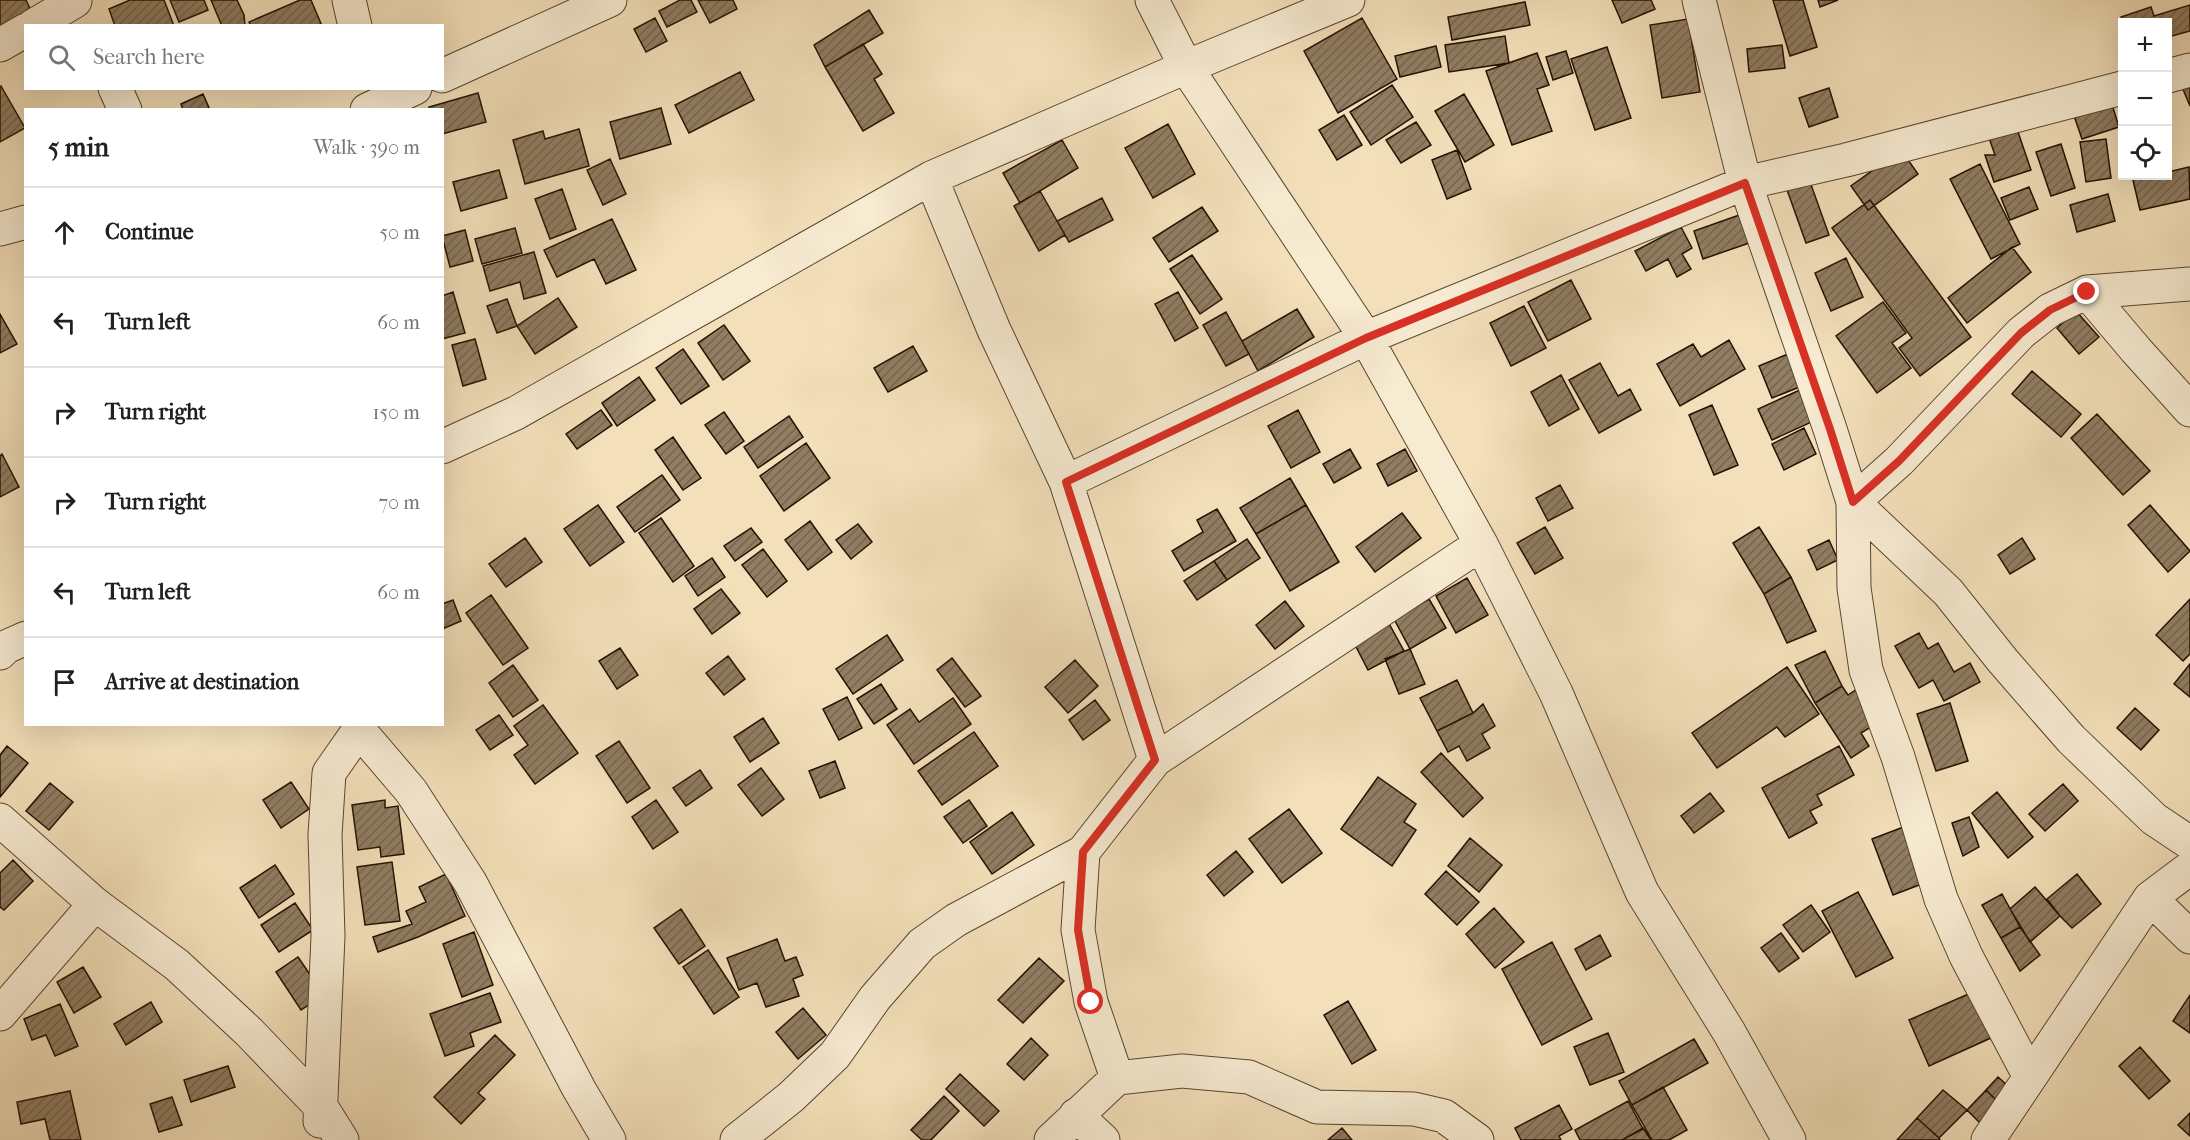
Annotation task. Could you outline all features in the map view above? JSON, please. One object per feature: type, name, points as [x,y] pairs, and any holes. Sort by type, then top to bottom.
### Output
[{"type":"street","points":[[36,24],[75,0],[85,24]]},
{"type":"street","points":[[349,0],[355,24]]},
{"type":"street","points":[[444,75],[610,0]]},
{"type":"street","points":[[1152,0],[1186,67],[1366,338],[1481,544],[1556,693],[1642,891],[1729,1032],[1789,1140]]},
{"type":"street","points":[[444,446],[516,413],[931,178],[1186,67],[1348,0]]},
{"type":"street","points":[[1698,0],[1745,183],[1853,502],[1854,588],[1866,670],[1898,757],[1941,899],[1966,956],[2030,1077]]},
{"type":"street","points":[[0,45],[24,31]]},
{"type":"street","points":[[2172,75],[2190,70]]},
{"type":"street","points":[[1066,482],[1366,338],[1745,183],[1846,160],[2118,89]]},
{"type":"street","points":[[116,90],[123,108]]},
{"type":"street","points":[[370,102],[409,90]]},
{"type":"street","points":[[931,178],[994,330],[1066,482],[1155,760]]},
{"type":"street","points":[[0,229],[24,223]]},
{"type":"street","points":[[1853,502],[1899,461],[2021,333],[2050,310],[2087,292],[2190,284]]},
{"type":"street","points":[[2087,292],[2190,410]]},
{"type":"street","points":[[1853,502],[1948,592],[2003,661],[2071,739],[2154,819],[2190,843]]},
{"type":"street","points":[[736,1140],[791,1097],[835,1055],[875,998],[922,944],[956,920],[1083,852],[1155,760],[1481,544]]},
{"type":"street","points":[[0,653],[6,647],[24,639]]},
{"type":"street","points":[[317,1140],[322,1108],[328,936],[325,835],[329,773],[358,727],[411,791],[470,882],[579,1089],[609,1140]]},
{"type":"street","points":[[0,820],[95,904],[177,965],[249,1032],[322,1108],[342,1140]]},
{"type":"street","points":[[1083,852],[1078,930],[1091,1002],[1117,1078]]},
{"type":"street","points":[[1989,1140],[2150,898],[2190,868]]},
{"type":"street","points":[[2150,898],[2190,937]]},
{"type":"street","points":[[0,1014],[95,904]]},
{"type":"street","points":[[1051,1140],[1117,1078],[1182,1071],[1249,1077],[1317,1107],[1414,1109],[1444,1116],[1477,1140]]},
{"type":"street","points":[[1076,1115],[1103,1140]]},
{"type":"building","points":[[0,0],[26,0],[32,13],[0,27]]},
{"type":"building","points":[[130,0],[164,0],[173,24],[114,24],[109,9]]},
{"type":"building","points":[[170,0],[204,0],[208,10],[179,22]]},
{"type":"building","points":[[211,0],[237,0],[244,15],[245,24],[221,24]]},
{"type":"building","points":[[300,0],[311,0],[321,24],[250,24],[249,22]]},
{"type":"building","points":[[680,0],[691,0],[697,12],[667,27],[659,11]]},
{"type":"building","points":[[698,0],[733,0],[737,9],[710,23]]},
{"type":"building","points":[[1612,0],[1651,0],[1655,9],[1622,23]]},
{"type":"building","points":[[1773,0],[1803,0],[1817,47],[1790,56]]},
{"type":"building","points":[[1818,0],[1838,0],[1820,7]]},
{"type":"building","points":[[1525,2],[1530,25],[1452,40],[1448,17]]},
{"type":"building","points":[[2190,5],[2190,31],[2172,36],[2172,18],[2121,17],[2151,7],[2154,16]]},
{"type":"building","points":[[869,10],[883,33],[825,67],[814,45]]},
{"type":"building","points":[[655,18],[667,41],[646,52],[634,29]]},
{"type":"building","points":[[1362,18],[1397,79],[1338,113],[1304,51]]},
{"type":"building","points":[[1688,19],[1700,92],[1662,98],[1650,25]]},
{"type":"building","points":[[1505,36],[1509,63],[1449,72],[1445,45]]},
{"type":"building","points":[[863,44],[882,74],[874,79],[894,113],[863,131],[825,67]]},
{"type":"building","points":[[1782,45],[1785,68],[1749,72],[1747,49]]},
{"type":"building","points":[[1436,46],[1441,67],[1400,77],[1395,56]]},
{"type":"building","points":[[1607,47],[1631,118],[1595,130],[1571,59]]},
{"type":"building","points":[[1566,51],[1573,73],[1553,80],[1546,57]]},
{"type":"building","points":[[1537,53],[1549,85],[1537,89],[1552,131],[1512,145],[1486,71]]},
{"type":"building","points":[[740,72],[754,100],[689,133],[675,105]]},
{"type":"building","points":[[2190,84],[2190,106],[2182,87]]},
{"type":"building","points":[[1392,85],[1413,117],[1371,145],[1350,112]]},
{"type":"building","points":[[0,87],[24,129],[0,142]]},
{"type":"building","points":[[1829,88],[1838,117],[1809,127],[1799,98]]},
{"type":"building","points":[[478,93],[486,122],[444,133],[444,108],[429,107]]},
{"type":"building","points":[[203,94],[209,108],[182,108],[181,104]]},
{"type":"building","points":[[1464,94],[1494,145],[1465,162],[1435,111]]},
{"type":"building","points":[[2110,98],[2118,127],[2082,139],[2072,110]]},
{"type":"building","points":[[661,108],[671,144],[620,159],[610,122]]},
{"type":"building","points":[[1344,115],[1362,145],[1337,160],[1319,130]]},
{"type":"building","points":[[1416,122],[1431,145],[1401,163],[1386,140]]},
{"type":"building","points":[[1168,124],[1195,174],[1153,198],[1125,148]]},
{"type":"building","points":[[579,129],[589,166],[525,184],[513,140],[543,131],[545,139]]},
{"type":"building","points":[[2017,129],[2031,170],[1994,182],[1985,155],[1995,155],[1989,138]]},
{"type":"building","points":[[2106,139],[2111,178],[2086,182],[2080,142]]},
{"type":"building","points":[[1062,140],[1078,168],[1020,203],[1003,173]]},
{"type":"building","points":[[2061,144],[2075,188],[2051,196],[2036,152]]},
{"type":"building","points":[[1457,150],[1471,189],[1447,199],[1432,160]]},
{"type":"building","points":[[1901,150],[1918,174],[1868,210],[1851,186]]},
{"type":"building","points":[[610,159],[626,194],[603,205],[587,170]]},
{"type":"building","points":[[1980,164],[2020,244],[1991,259],[1950,179]]},
{"type":"building","points":[[2189,167],[2190,199],[2140,210],[2133,180],[2172,180],[2172,171]]},
{"type":"building","points":[[499,170],[507,198],[461,211],[453,182]]},
{"type":"building","points":[[1809,179],[1829,235],[1806,243],[1786,187]]},
{"type":"building","points":[[2029,187],[2038,209],[2010,220],[2001,198]]},
{"type":"building","points":[[562,189],[576,229],[550,239],[535,199]]},
{"type":"building","points":[[1040,191],[1065,235],[1039,251],[1014,206]]},
{"type":"building","points":[[2108,194],[2115,221],[2077,232],[2070,205]]},
{"type":"building","points":[[1102,198],[1113,220],[1069,242],[1057,221]]},
{"type":"building","points":[[1870,200],[1971,337],[1920,376],[1899,348],[1912,338],[1832,228]]},
{"type":"building","points":[[1202,207],[1218,231],[1169,262],[1153,238]]},
{"type":"building","points":[[1745,213],[1755,241],[1703,259],[1694,231]]},
{"type":"building","points":[[612,219],[636,270],[606,284],[594,259],[557,277],[544,250]]},
{"type":"building","points":[[1681,227],[1692,248],[1682,254],[1691,269],[1677,277],[1668,259],[1646,271],[1635,251]]},
{"type":"building","points":[[515,228],[522,253],[482,264],[475,239]]},
{"type":"building","points":[[465,230],[473,261],[450,267],[444,235]]},
{"type":"building","points":[[2012,247],[2031,272],[1967,323],[1948,298]]},
{"type":"building","points":[[534,252],[546,293],[524,299],[520,282],[490,291],[483,266]]},
{"type":"building","points":[[1192,255],[1222,299],[1200,314],[1170,269]]},
{"type":"building","points":[[1846,258],[1863,297],[1831,311],[1815,273]]},
{"type":"building","points":[[1571,280],[1591,319],[1548,341],[1528,302]]},
{"type":"building","points":[[453,292],[465,333],[444,338],[444,295]]},
{"type":"building","points":[[1178,292],[1198,328],[1175,341],[1155,304]]},
{"type":"building","points":[[558,298],[577,327],[535,354],[517,326]]},
{"type":"building","points":[[507,299],[517,326],[497,333],[487,306]]},
{"type":"building","points":[[1883,302],[1906,333],[1892,343],[1911,368],[1877,393],[1836,336]]},
{"type":"building","points":[[1524,306],[1546,348],[1511,366],[1490,323]]},
{"type":"building","points":[[1297,309],[1314,337],[1258,371],[1242,341]]},
{"type":"building","points":[[2076,311],[2099,337],[2079,354],[2057,328]]},
{"type":"building","points":[[1226,312],[1249,354],[1226,366],[1203,325]]},
{"type":"building","points":[[0,314],[17,344],[0,353]]},
{"type":"building","points":[[724,325],[750,361],[723,380],[698,343]]},
{"type":"building","points":[[475,339],[486,379],[463,386],[452,345]]},
{"type":"building","points":[[1729,340],[1745,369],[1680,406],[1657,364],[1693,344],[1701,357]]},
{"type":"building","points":[[913,346],[927,371],[888,392],[874,368]]},
{"type":"building","points":[[683,349],[709,386],[681,404],[656,368]]},
{"type":"building","points":[[1788,354],[1802,386],[1772,398],[1759,366]]},
{"type":"building","points":[[1600,363],[1618,396],[1630,389],[1641,410],[1599,433],[1569,380]]},
{"type":"building","points":[[2032,371],[2081,414],[2061,437],[2012,394]]},
{"type":"building","points":[[1561,375],[1579,409],[1549,426],[1531,392]]},
{"type":"building","points":[[639,377],[655,400],[617,426],[602,403]]},
{"type":"building","points":[[1802,389],[1816,420],[1772,440],[1758,409]]},
{"type":"building","points":[[1712,405],[1738,465],[1714,475],[1689,415]]},
{"type":"building","points":[[601,410],[612,425],[577,449],[566,434]]},
{"type":"building","points":[[1298,410],[1320,452],[1291,468],[1268,426]]},
{"type":"building","points":[[724,412],[744,441],[726,454],[705,425]]},
{"type":"building","points":[[2097,414],[2150,471],[2123,495],[2071,438]]},
{"type":"building","points":[[789,416],[803,437],[758,468],[744,447]]},
{"type":"building","points":[[1804,428],[1816,454],[1784,470],[1772,444]]},
{"type":"building","points":[[673,437],[701,478],[683,490],[655,450]]},
{"type":"building","points":[[806,443],[830,478],[784,511],[760,476]]},
{"type":"building","points":[[1350,449],[1361,468],[1334,483],[1323,464]]},
{"type":"building","points":[[1405,449],[1417,471],[1388,486],[1377,464]]},
{"type":"building","points":[[2,454],[19,487],[0,497],[0,456]]},
{"type":"building","points":[[662,475],[680,500],[635,532],[617,507]]},
{"type":"building","points":[[1290,478],[1306,505],[1256,534],[1240,508]]},
{"type":"building","points":[[1560,485],[1573,508],[1548,521],[1536,498]]},
{"type":"building","points":[[598,505],[624,542],[590,566],[564,529]]},
{"type":"building","points":[[1306,505],[1339,562],[1290,591],[1256,534]]},
{"type":"building","points":[[2150,505],[2190,551],[2168,572],[2128,525]]},
{"type":"building","points":[[1217,509],[1236,541],[1184,571],[1172,551],[1203,532],[1197,520]]},
{"type":"building","points":[[1402,513],[1421,538],[1375,572],[1356,547]]},
{"type":"building","points":[[661,518],[694,566],[673,582],[639,533]]},
{"type":"building","points":[[810,521],[832,552],[808,570],[785,540]]},
{"type":"building","points":[[858,524],[872,542],[851,559],[836,540]]},
{"type":"building","points":[[1545,527],[1563,558],[1535,574],[1517,543]]},
{"type":"building","points":[[1759,527],[1791,577],[1764,594],[1733,543]]},
{"type":"building","points":[[751,528],[762,542],[735,561],[724,546]]},
{"type":"building","points":[[525,538],[542,562],[506,587],[489,564]]},
{"type":"building","points":[[2022,538],[2035,559],[2010,574],[1998,555]]},
{"type":"building","points":[[1247,539],[1260,558],[1227,580],[1214,561]]},
{"type":"building","points":[[1829,540],[1838,560],[1817,570],[1808,550]]},
{"type":"building","points":[[763,549],[787,581],[767,597],[742,565]]},
{"type":"building","points":[[712,558],[725,577],[698,596],[685,576]]},
{"type":"building","points":[[1214,561],[1227,580],[1197,600],[1184,581]]},
{"type":"building","points":[[1791,577],[1816,631],[1787,643],[1764,594]]},
{"type":"building","points":[[1467,578],[1488,615],[1456,633],[1436,596]]},
{"type":"building","points":[[721,589],[740,613],[712,634],[694,609]]},
{"type":"building","points":[[491,595],[528,648],[503,665],[466,613]]},
{"type":"building","points":[[1429,599],[1446,628],[1410,649],[1394,619]]},
{"type":"building","points":[[2190,599],[2190,654],[2183,661],[2156,635]]},
{"type":"building","points":[[453,600],[461,621],[444,628],[444,603]]},
{"type":"building","points":[[1285,601],[1304,626],[1275,649],[1256,625]]},
{"type":"building","points":[[1386,618],[1404,651],[1368,670],[1351,637]]},
{"type":"building","points":[[1919,633],[1928,649],[1938,643],[1954,672],[1970,663],[1980,682],[1944,701],[1933,680],[1919,688],[1895,646]]},
{"type":"building","points":[[887,635],[903,660],[853,694],[836,669]]},
{"type":"building","points":[[620,648],[638,675],[617,689],[599,661]]},
{"type":"building","points":[[1410,649],[1425,684],[1399,694],[1385,659]]},
{"type":"building","points":[[1825,651],[1842,686],[1815,703],[1795,665]]},
{"type":"building","points":[[728,656],[745,679],[724,695],[706,673]]},
{"type":"building","points":[[952,658],[981,696],[965,707],[937,670]]},
{"type":"building","points":[[1075,660],[1098,686],[1068,713],[1045,687]]},
{"type":"building","points":[[2190,664],[2190,697],[2174,684]]},
{"type":"building","points":[[513,665],[538,700],[513,717],[489,683]]},
{"type":"building","points":[[1787,667],[1819,714],[1785,737],[1777,727],[1717,768],[1692,733]]},
{"type":"building","points":[[1457,680],[1473,713],[1437,731],[1420,698]]},
{"type":"building","points":[[881,684],[897,709],[874,724],[857,699]]},
{"type":"building","points":[[1842,686],[1848,695],[1860,687],[1882,720],[1861,733],[1869,746],[1851,758],[1815,703]]},
{"type":"building","points":[[847,697],[862,728],[839,740],[823,709]]},
{"type":"building","points":[[953,698],[971,724],[914,764],[887,725],[910,709],[919,722]]},
{"type":"building","points":[[1095,700],[1110,720],[1083,740],[1069,720]]},
{"type":"building","points":[[1950,703],[1968,761],[1936,771],[1917,714]]},
{"type":"building","points":[[1483,704],[1495,726],[1482,734],[1490,748],[1467,761],[1459,746],[1448,752],[1437,731],[1473,713]]},
{"type":"building","points":[[543,705],[578,753],[535,784],[514,755],[528,745],[514,726]]},
{"type":"building","points":[[2135,708],[2159,730],[2141,750],[2117,728]]},
{"type":"building","points":[[499,715],[513,735],[490,750],[476,730]]},
{"type":"building","points":[[763,718],[779,743],[750,762],[734,737]]},
{"type":"building","points":[[974,732],[998,766],[942,805],[918,771]]},
{"type":"building","points":[[619,741],[650,788],[627,803],[596,756]]},
{"type":"building","points":[[7,746],[28,763],[0,797],[0,755]]},
{"type":"building","points":[[1839,746],[1854,775],[1817,795],[1822,805],[1810,811],[1817,823],[1789,838],[1762,788]]},
{"type":"building","points":[[1441,753],[1483,798],[1463,817],[1421,772]]},
{"type":"building","points":[[835,761],[845,788],[820,798],[809,771]]},
{"type":"building","points":[[761,768],[784,799],[762,816],[738,785]]},
{"type":"building","points":[[700,770],[712,788],[686,806],[673,788]]},
{"type":"building","points":[[1378,777],[1416,804],[1404,822],[1416,830],[1392,866],[1341,829]]},
{"type":"building","points":[[291,782],[309,809],[281,828],[263,800]]},
{"type":"building","points":[[50,783],[73,802],[49,830],[26,811]]},
{"type":"building","points":[[2063,784],[2078,801],[2045,831],[2029,814]]},
{"type":"building","points":[[1997,792],[2033,837],[2008,858],[1972,813]]},
{"type":"building","points":[[1710,793],[1724,811],[1694,833],[1681,816]]},
{"type":"building","points":[[385,800],[385,808],[398,806],[404,854],[381,857],[380,847],[358,850],[352,805]]},
{"type":"building","points":[[656,800],[678,832],[653,849],[632,817]]},
{"type":"building","points":[[969,800],[987,826],[963,843],[944,817]]},
{"type":"building","points":[[1289,809],[1322,853],[1282,883],[1249,839]]},
{"type":"building","points":[[1012,812],[1034,845],[992,874],[970,842]]},
{"type":"building","points":[[1969,817],[1979,847],[1963,856],[1952,823]]},
{"type":"building","points":[[1906,826],[1927,882],[1893,895],[1872,839]]},
{"type":"building","points":[[1470,838],[1502,865],[1479,892],[1448,866]]},
{"type":"building","points":[[1236,851],[1253,872],[1224,896],[1207,875]]},
{"type":"building","points":[[13,860],[33,881],[4,910],[0,907],[0,873]]},
{"type":"building","points":[[392,862],[400,921],[365,925],[357,867]]},
{"type":"building","points":[[275,865],[294,894],[259,918],[240,888]]},
{"type":"building","points":[[1446,871],[1479,902],[1457,925],[1425,894]]},
{"type":"building","points":[[446,874],[465,916],[378,952],[373,937],[412,924],[406,911],[426,902],[419,887]]},
{"type":"building","points":[[2077,874],[2101,904],[2072,928],[2047,899]]},
{"type":"building","points":[[2035,887],[2060,916],[2030,942],[2010,909]]},
{"type":"building","points":[[1858,892],[1893,958],[1856,977],[1822,911]]},
{"type":"building","points":[[2002,894],[2020,927],[2001,938],[1982,905]]},
{"type":"building","points":[[295,903],[313,930],[279,952],[261,925]]},
{"type":"building","points":[[1811,905],[1830,932],[1803,952],[1783,925]]},
{"type":"building","points":[[1494,908],[1524,942],[1495,968],[1466,934]]},
{"type":"building","points":[[681,909],[705,946],[679,964],[654,928]]},
{"type":"building","points":[[2020,927],[2040,955],[2020,971],[2001,938]]},
{"type":"building","points":[[474,932],[493,985],[462,997],[443,944]]},
{"type":"building","points":[[1781,933],[1799,958],[1779,972],[1761,948]]},
{"type":"building","points":[[1600,935],[1611,956],[1586,970],[1575,949]]},
{"type":"building","points":[[777,939],[785,961],[796,957],[803,975],[793,979],[799,996],[766,1007],[757,983],[739,990],[727,958]]},
{"type":"building","points":[[1552,942],[1592,1019],[1542,1045],[1502,969]]},
{"type":"building","points":[[708,950],[739,997],[714,1014],[683,967]]},
{"type":"building","points":[[298,957],[324,995],[301,1010],[276,972]]},
{"type":"building","points":[[1039,958],[1064,981],[1023,1023],[998,1000]]},
{"type":"building","points":[[83,967],[101,997],[74,1013],[57,982]]},
{"type":"building","points":[[1973,992],[1993,1037],[1929,1066],[1909,1020]]},
{"type":"building","points":[[490,993],[501,1022],[470,1033],[474,1046],[445,1056],[430,1014]]},
{"type":"building","points":[[2190,995],[2190,1033],[2173,1021]]},
{"type":"building","points":[[1348,1001],[1376,1050],[1352,1064],[1324,1015]]},
{"type":"building","points":[[151,1002],[162,1022],[126,1045],[114,1024]]},
{"type":"building","points":[[60,1004],[78,1046],[55,1056],[46,1035],[32,1040],[24,1019]]},
{"type":"building","points":[[803,1008],[826,1035],[798,1059],[776,1032]]},
{"type":"building","points":[[1608,1033],[1624,1072],[1590,1085],[1574,1047]]},
{"type":"building","points":[[495,1035],[515,1055],[478,1093],[485,1099],[461,1124],[434,1097]]},
{"type":"building","points":[[1031,1038],[1048,1055],[1024,1080],[1007,1064]]},
{"type":"building","points":[[1694,1039],[1708,1063],[1632,1105],[1619,1081]]},
{"type":"building","points":[[2140,1047],[2170,1081],[2149,1099],[2119,1066]]},
{"type":"building","points":[[228,1066],[235,1087],[191,1102],[184,1080]]},
{"type":"building","points":[[960,1074],[999,1111],[984,1126],[946,1089]]},
{"type":"building","points":[[1998,1077],[2016,1093],[2003,1107],[1986,1090]]},
{"type":"building","points":[[1663,1087],[1687,1130],[1669,1140],[1652,1140],[1632,1105]]},
{"type":"building","points":[[1943,1090],[1967,1110],[1939,1138],[1917,1118]]},
{"type":"building","points":[[1986,1090],[2003,1107],[1984,1127],[1967,1110]]},
{"type":"building","points":[[70,1091],[81,1140],[50,1140],[45,1119],[21,1124],[17,1102]]},
{"type":"building","points":[[944,1096],[959,1111],[931,1140],[922,1140],[911,1130]]},
{"type":"building","points":[[172,1097],[182,1125],[159,1132],[150,1104]]},
{"type":"building","points":[[1628,1101],[1643,1129],[1622,1140],[1580,1140],[1575,1130]]},
{"type":"building","points":[[1559,1105],[1572,1129],[1559,1136],[1561,1140],[1521,1140],[1515,1128]]},
{"type":"building","points":[[2190,1113],[2190,1136],[2178,1125]]},
{"type":"building","points":[[1917,1118],[1939,1138],[1940,1140],[1897,1140]]},
{"type":"building","points":[[1342,1128],[1352,1140],[1328,1140]]},
{"type":"building","points":[[1643,1128],[1651,1140],[1622,1140]]},
{"type":"route","points":[[1091,1002],[1078,930],[1083,852],[1155,760],[1066,482],[1366,338],[1745,183],[1853,502],[1899,461],[2021,333],[2050,310],[2087,292]]}]
